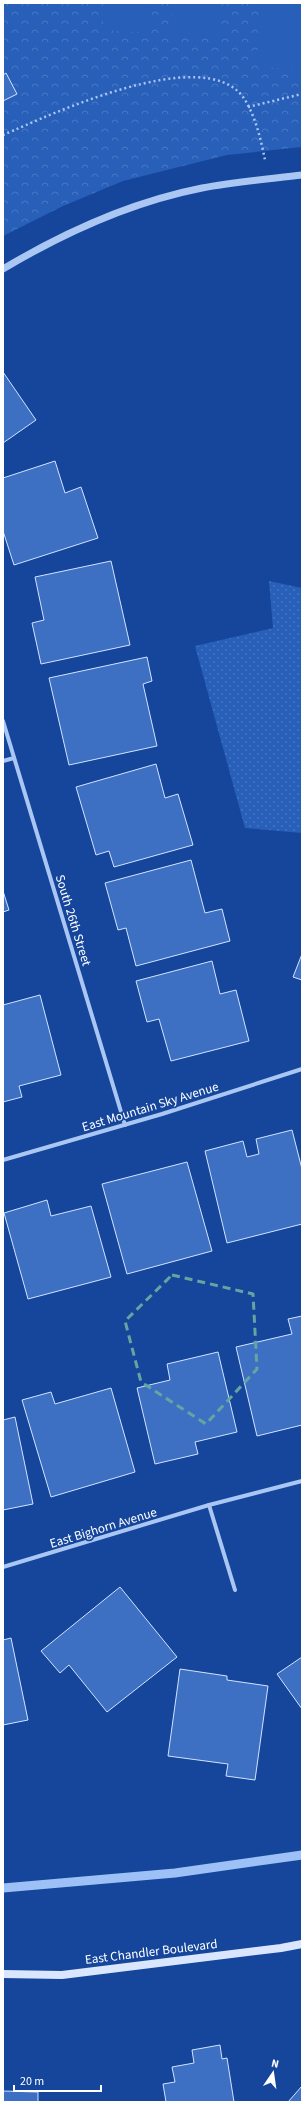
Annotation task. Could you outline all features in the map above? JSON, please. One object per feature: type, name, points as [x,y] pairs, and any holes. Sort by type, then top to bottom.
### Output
[{"type":"main road","points":[[281,1948],[302,1937]]},
{"type":"main road","name":"East Chandler Boulevard","points":[[3,1974],[62,1975],[281,1948],[302,1944]]},
{"type":"main road","points":[[281,1948],[302,1948]]},
{"type":"street","points":[[3,269],[50,242],[112,215],[201,188],[302,175]]},
{"type":"street","name":"South 26th Street","points":[[3,721],[125,1124]]},
{"type":"street","points":[[3,761],[14,758]]},
{"type":"street","name":"East Mountain Sky Avenue","points":[[3,1160],[302,1069]]},
{"type":"street","name":"East Bighorn Avenue","points":[[3,1567],[209,1505],[302,1481]]},
{"type":"street","points":[[209,1505],[235,1590]]},
{"type":"path","points":[[3,135],[106,93],[161,79],[206,77],[229,86],[242,97],[248,107],[262,142],[268,179]]},
{"type":"path","points":[[248,107],[302,94]]},
{"type":"highlighted area","points":[[172,1275],[253,1294],[257,1369],[206,1424],[141,1382],[125,1321]]},
{"type":"green space","points":[[3,3],[302,3],[302,147],[227,155],[123,181],[63,206],[3,236]]},
{"type":"green space","points":[[104,3],[152,3],[150,33],[103,30]]},
{"type":"green space","points":[[173,3],[220,3],[218,37],[171,34]]},
{"type":"green space","points":[[260,3],[302,3],[302,69],[257,67]]},
{"type":"green space","points":[[269,581],[302,588],[302,833],[245,828],[195,646],[273,628]]},
{"type":"building","points":[[6,73],[17,94],[3,101],[3,75]]},
{"type":"building","points":[[3,372],[36,420],[3,443]]},
{"type":"building","points":[[55,461],[65,493],[81,487],[98,538],[14,565],[3,531],[3,478]]},
{"type":"building","points":[[111,561],[130,645],[41,664],[32,623],[44,620],[35,577]]},
{"type":"building","points":[[147,657],[152,681],[143,684],[157,746],[69,765],[49,678]]},
{"type":"building","points":[[156,764],[165,798],[178,794],[193,845],[114,867],[109,851],[96,855],[76,787]]},
{"type":"building","points":[[191,860],[205,913],[222,909],[230,941],[136,966],[126,928],[118,930],[105,883]]},
{"type":"building","points":[[3,891],[9,910],[3,912]]},
{"type":"building","points":[[302,954],[302,980],[293,977]]},
{"type":"building","points":[[212,961],[220,994],[236,990],[249,1041],[171,1061],[159,1019],[147,1022],[136,981]]},
{"type":"building","points":[[40,995],[61,1075],[19,1086],[22,1097],[3,1102],[3,1005]]},
{"type":"building","points":[[292,1130],[302,1169],[302,1224],[227,1243],[205,1151],[243,1141],[247,1157],[259,1154],[256,1139]]},
{"type":"building","points":[[187,1162],[212,1251],[127,1274],[102,1184]]},
{"type":"building","points":[[47,1200],[51,1216],[91,1206],[111,1277],[28,1299],[4,1213]]},
{"type":"building","points":[[302,1316],[302,1425],[257,1436],[236,1347],[292,1334],[288,1319]]},
{"type":"building","points":[[218,1352],[237,1432],[195,1442],[198,1454],[155,1464],[137,1388],[170,1380],[167,1364]]},
{"type":"building","points":[[111,1388],[135,1472],[51,1497],[22,1400],[51,1392],[55,1404]]},
{"type":"building","points":[[15,1417],[33,1504],[3,1510],[3,1420]]},
{"type":"building","points":[[120,1587],[177,1657],[107,1712],[69,1665],[60,1673],[41,1651]]},
{"type":"building","points":[[11,1638],[28,1720],[3,1725],[3,1640]]},
{"type":"building","points":[[302,1657],[302,1709],[277,1674]]},
{"type":"building","points":[[180,1669],[227,1676],[227,1680],[268,1686],[255,1780],[226,1776],[228,1764],[168,1756]]},
{"type":"building","points":[[220,2045],[222,2059],[227,2058],[234,2102],[166,2102],[163,2084],[175,2082],[172,2067],[194,2063],[192,2050]]},
{"type":"building","points":[[302,2086],[302,2102],[288,2102]]},
{"type":"building","points":[[3,2091],[38,2092],[38,2102],[3,2102]]},
{"type":"waterway","points":[[3,1888],[175,1873],[302,1855]]}]
